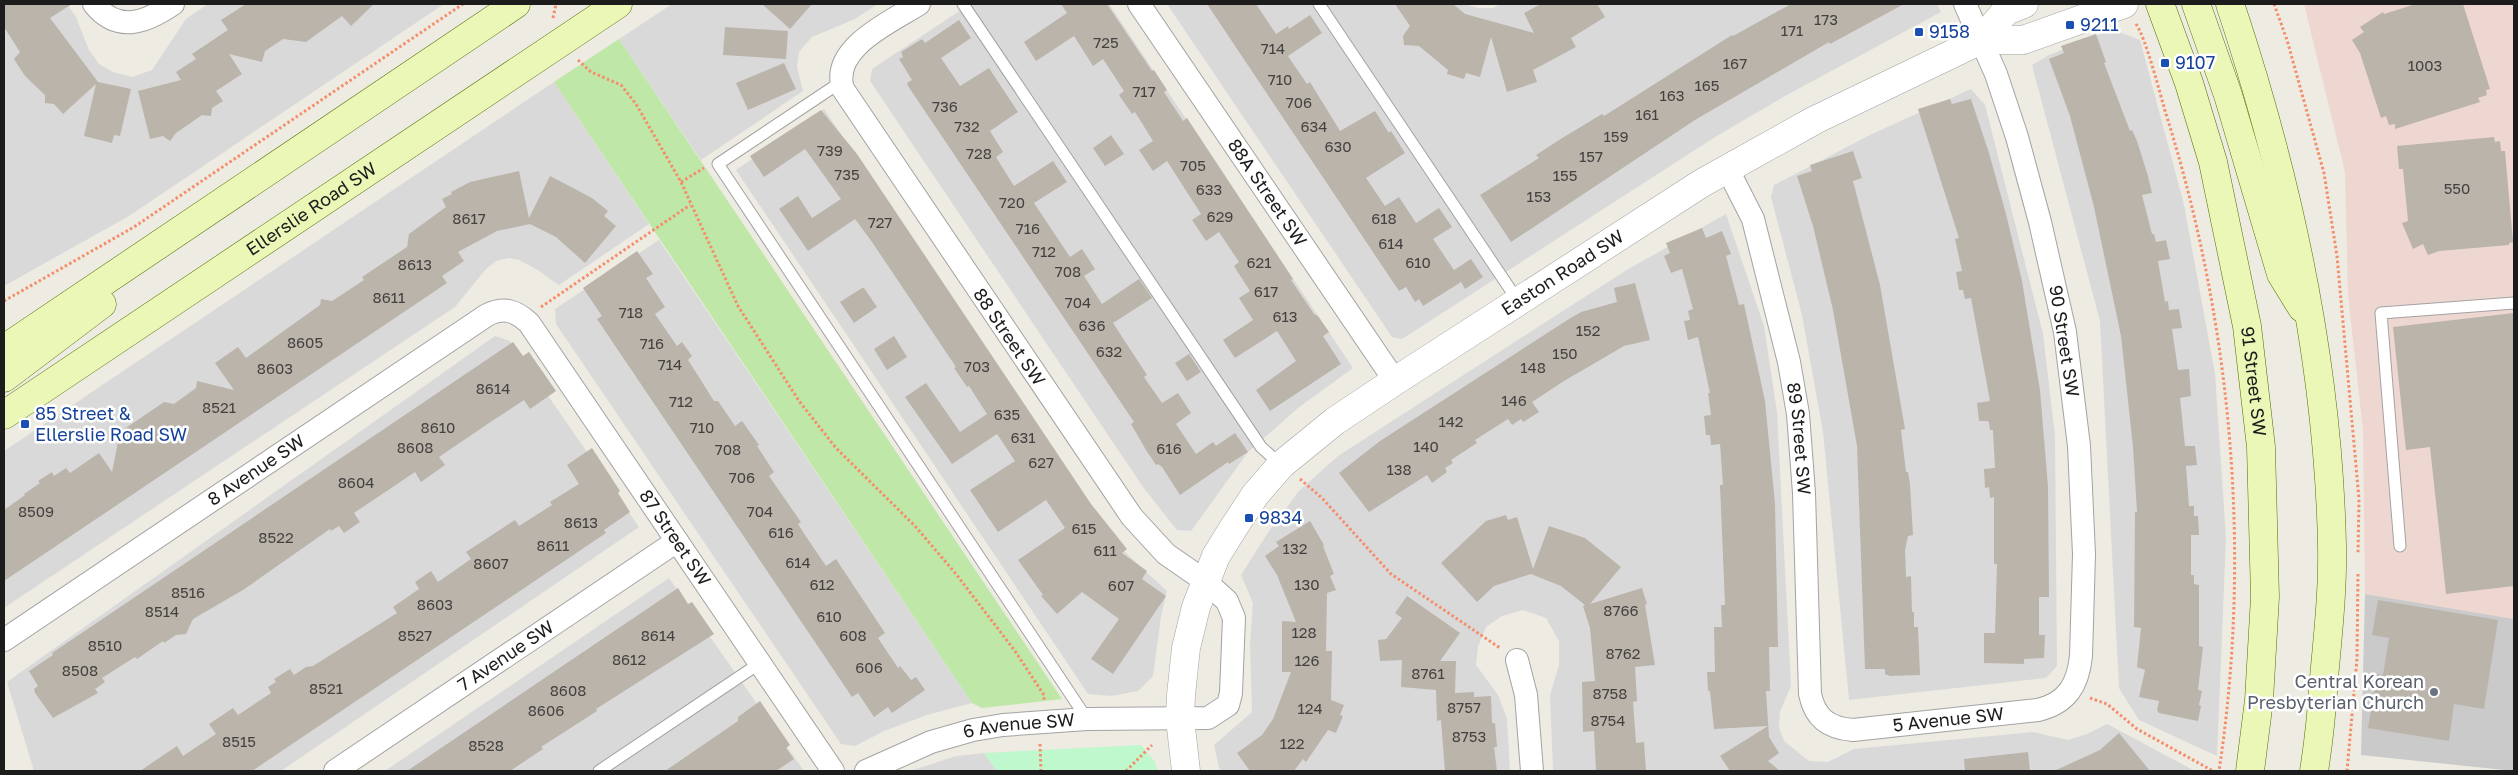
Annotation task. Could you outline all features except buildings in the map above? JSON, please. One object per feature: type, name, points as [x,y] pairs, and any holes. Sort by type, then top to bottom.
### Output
[{"type":"main road","points":[[4,349],[187,228],[516,4]]},
{"type":"main road","name":"Ellerslie Road SW","points":[[4,415],[618,4]]},
{"type":"main road","name":"91 Street SW","points":[[2160,4],[2189,83],[2213,162],[2247,326],[2261,447],[2265,597],[2259,700],[2250,771]]},
{"type":"main road","points":[[2196,4],[2228,95],[2281,274],[2310,320]]},
{"type":"main road","points":[[2230,4],[2272,143],[2294,238],[2310,320],[2326,446],[2332,546],[2328,636],[2314,771]]},
{"type":"main road","points":[[4,378],[113,296],[187,228]]},
{"type":"street","points":[[94,4],[105,14],[126,22],[149,19],[173,4]]},
{"type":"street","points":[[841,77],[849,53],[859,43],[919,4]]},
{"type":"street","name":"88A Street SW","points":[[1139,4],[1395,380]]},
{"type":"street","name":"90 Street SW","points":[[1965,4],[1996,74],[2031,187],[2063,323],[2079,446],[2084,554],[2081,656],[2079,670],[2071,690]]},
{"type":"street","name":"Easton Road SW","points":[[1186,771],[1180,719],[1186,648],[1205,581],[1216,556],[1234,527],[1255,496],[1281,465],[1321,431],[1395,380],[1727,168],[1854,100],[1981,40],[2006,11],[2024,4]]},
{"type":"street","name":"Easton Road SW","points":[[1981,40],[2023,40],[2128,13]]},
{"type":"street","name":"88 Street SW","points":[[841,77],[847,96],[1121,503],[1154,544],[1205,581]]},
{"type":"street","name":"89 Street SW","points":[[1727,168],[1753,219],[1790,362],[1798,414],[1804,493],[1810,694],[1813,706],[1820,719]]},
{"type":"street","name":"8 Avenue SW","points":[[4,640],[487,315],[496,311],[517,314]]},
{"type":"street","name":"87 Street SW","points":[[517,314],[676,541],[833,771]]},
{"type":"street","name":"7 Avenue SW","points":[[335,771],[676,541]]},
{"type":"street","points":[[1180,719],[1214,716],[1228,705],[1231,693],[1234,618],[1227,601],[1205,581]]},
{"type":"street","points":[[1518,660],[1526,695],[1532,771]]},
{"type":"street","name":"5 Avenue SW","points":[[1820,719],[1830,726],[1852,730],[2038,710],[2059,702],[2071,690]]},
{"type":"street","name":"6 Avenue SW","points":[[866,771],[908,751],[966,732],[1003,725],[1086,719],[1180,719]]},
{"type":"lane","points":[[963,4],[1261,447],[1281,465]]},
{"type":"lane","points":[[1319,4],[1518,301]]},
{"type":"lane","points":[[841,77],[718,164],[1086,719]]},
{"type":"lane","points":[[2400,546],[2381,314],[2514,303]]},
{"type":"lane","points":[[599,771],[760,663]]},
{"type":"path","points":[[4,301],[134,227],[463,4]]},
{"type":"path","points":[[554,23],[556,4]]},
{"type":"path","points":[[2128,13],[2138,24],[2182,166],[2214,318],[2223,378],[2235,568],[2233,660],[2219,771]]},
{"type":"path","points":[[575,54],[585,68],[615,82],[627,92],[656,136],[681,182],[738,306],[800,401],[836,448],[915,526],[956,574],[1015,652],[1044,695],[1044,701]]},
{"type":"path","points":[[681,182],[712,164],[718,164]]},
{"type":"path","points":[[517,314],[690,205]]},
{"type":"path","points":[[1281,465],[1322,498],[1391,574],[1518,660]]},
{"type":"path","points":[[2071,690],[2107,704],[2137,729],[2213,771]]},
{"type":"path","points":[[1040,741],[1042,771]]},
{"type":"path","points":[[1126,771],[1152,745]]},
{"type":"shaded area","points":[[4,4],[67,4],[76,17],[89,50],[99,64],[113,72],[132,77],[152,70],[186,19],[208,4],[444,4],[129,216],[4,286]]},
{"type":"shaded area","points":[[672,4],[878,4],[855,19],[812,37],[799,52],[797,67],[803,91],[701,160],[619,39]]},
{"type":"shaded area","points":[[970,4],[1109,4],[1353,368],[1298,408],[1248,452],[1191,531],[1177,530],[1143,487],[870,81],[872,69]]},
{"type":"shaded area","points":[[1167,4],[1465,4],[1477,8],[1493,8],[1501,4],[1937,4],[1941,12],[1785,96],[1715,137],[1402,339],[1392,337]]},
{"type":"shaded area","points":[[2304,4],[2514,4],[2514,619],[2365,594],[2363,430],[2348,295],[2345,172]]},
{"type":"shaded area","points":[[2112,29],[2140,40],[2184,205],[2215,374],[2226,538],[2217,756],[2139,720],[2119,688],[2100,321],[2032,65],[2049,55]]},
{"type":"shaded area","points":[[554,82],[649,224],[559,285],[519,260],[509,258],[496,261],[486,269],[455,307],[4,608],[4,451]]},
{"type":"shaded area","points":[[1971,89],[1985,105],[2043,334],[2055,436],[2057,666],[2046,678],[1849,700],[1823,432],[1802,315],[1771,197],[1774,185],[1870,135]]},
{"type":"shaded area","points":[[824,109],[1108,530],[1126,553],[1167,591],[1161,616],[1153,676],[1138,691],[1111,696],[1088,694],[736,170]]},
{"type":"shaded area","points":[[1726,214],[1764,326],[1777,412],[1791,686],[1780,712],[1779,727],[1784,741],[1809,761],[1828,762],[1854,749],[2033,732],[2068,740],[2087,734],[2107,724],[2195,771],[1553,771],[1550,695],[1559,665],[1559,641],[1546,618],[1523,610],[1502,616],[1486,627],[1478,646],[1476,665],[1498,695],[1507,719],[1510,771],[1220,771],[1214,745],[1252,712],[1250,644],[1253,603],[1241,575],[1269,531],[1299,491],[1338,456],[1625,271]]},
{"type":"shaded area","points":[[659,240],[972,703],[927,715],[884,731],[855,746],[841,744],[556,324],[555,309]]},
{"type":"shaded area","points":[[495,336],[510,341],[639,527],[281,771],[34,771],[7,682]]},
{"type":"shaded area","points":[[669,578],[804,771],[385,771]]},
{"type":"shaded area","points":[[2365,594],[2514,619],[2514,771],[2361,755]]},
{"type":"shaded area","points":[[984,753],[997,771],[910,771],[956,756]]},
{"type":"green space","points":[[619,39],[1062,699],[982,708],[972,703],[554,82]]},
{"type":"green space","points":[[1141,745],[1155,762],[1158,771],[997,771],[984,753]]},
{"type":"place","name":"9211","points":[[2070,25]]},
{"type":"place","name":"9158","points":[[1919,32]]},
{"type":"place","name":"9107","points":[[2165,63]]},
{"type":"place","name":"85 Street & Ellerslie Road SW","points":[[25,424]]},
{"type":"place","name":"9834","points":[[1249,518]]},
{"type":"place","name":"Central Korean Presbyterian Church","points":[[2434,692]]}]
